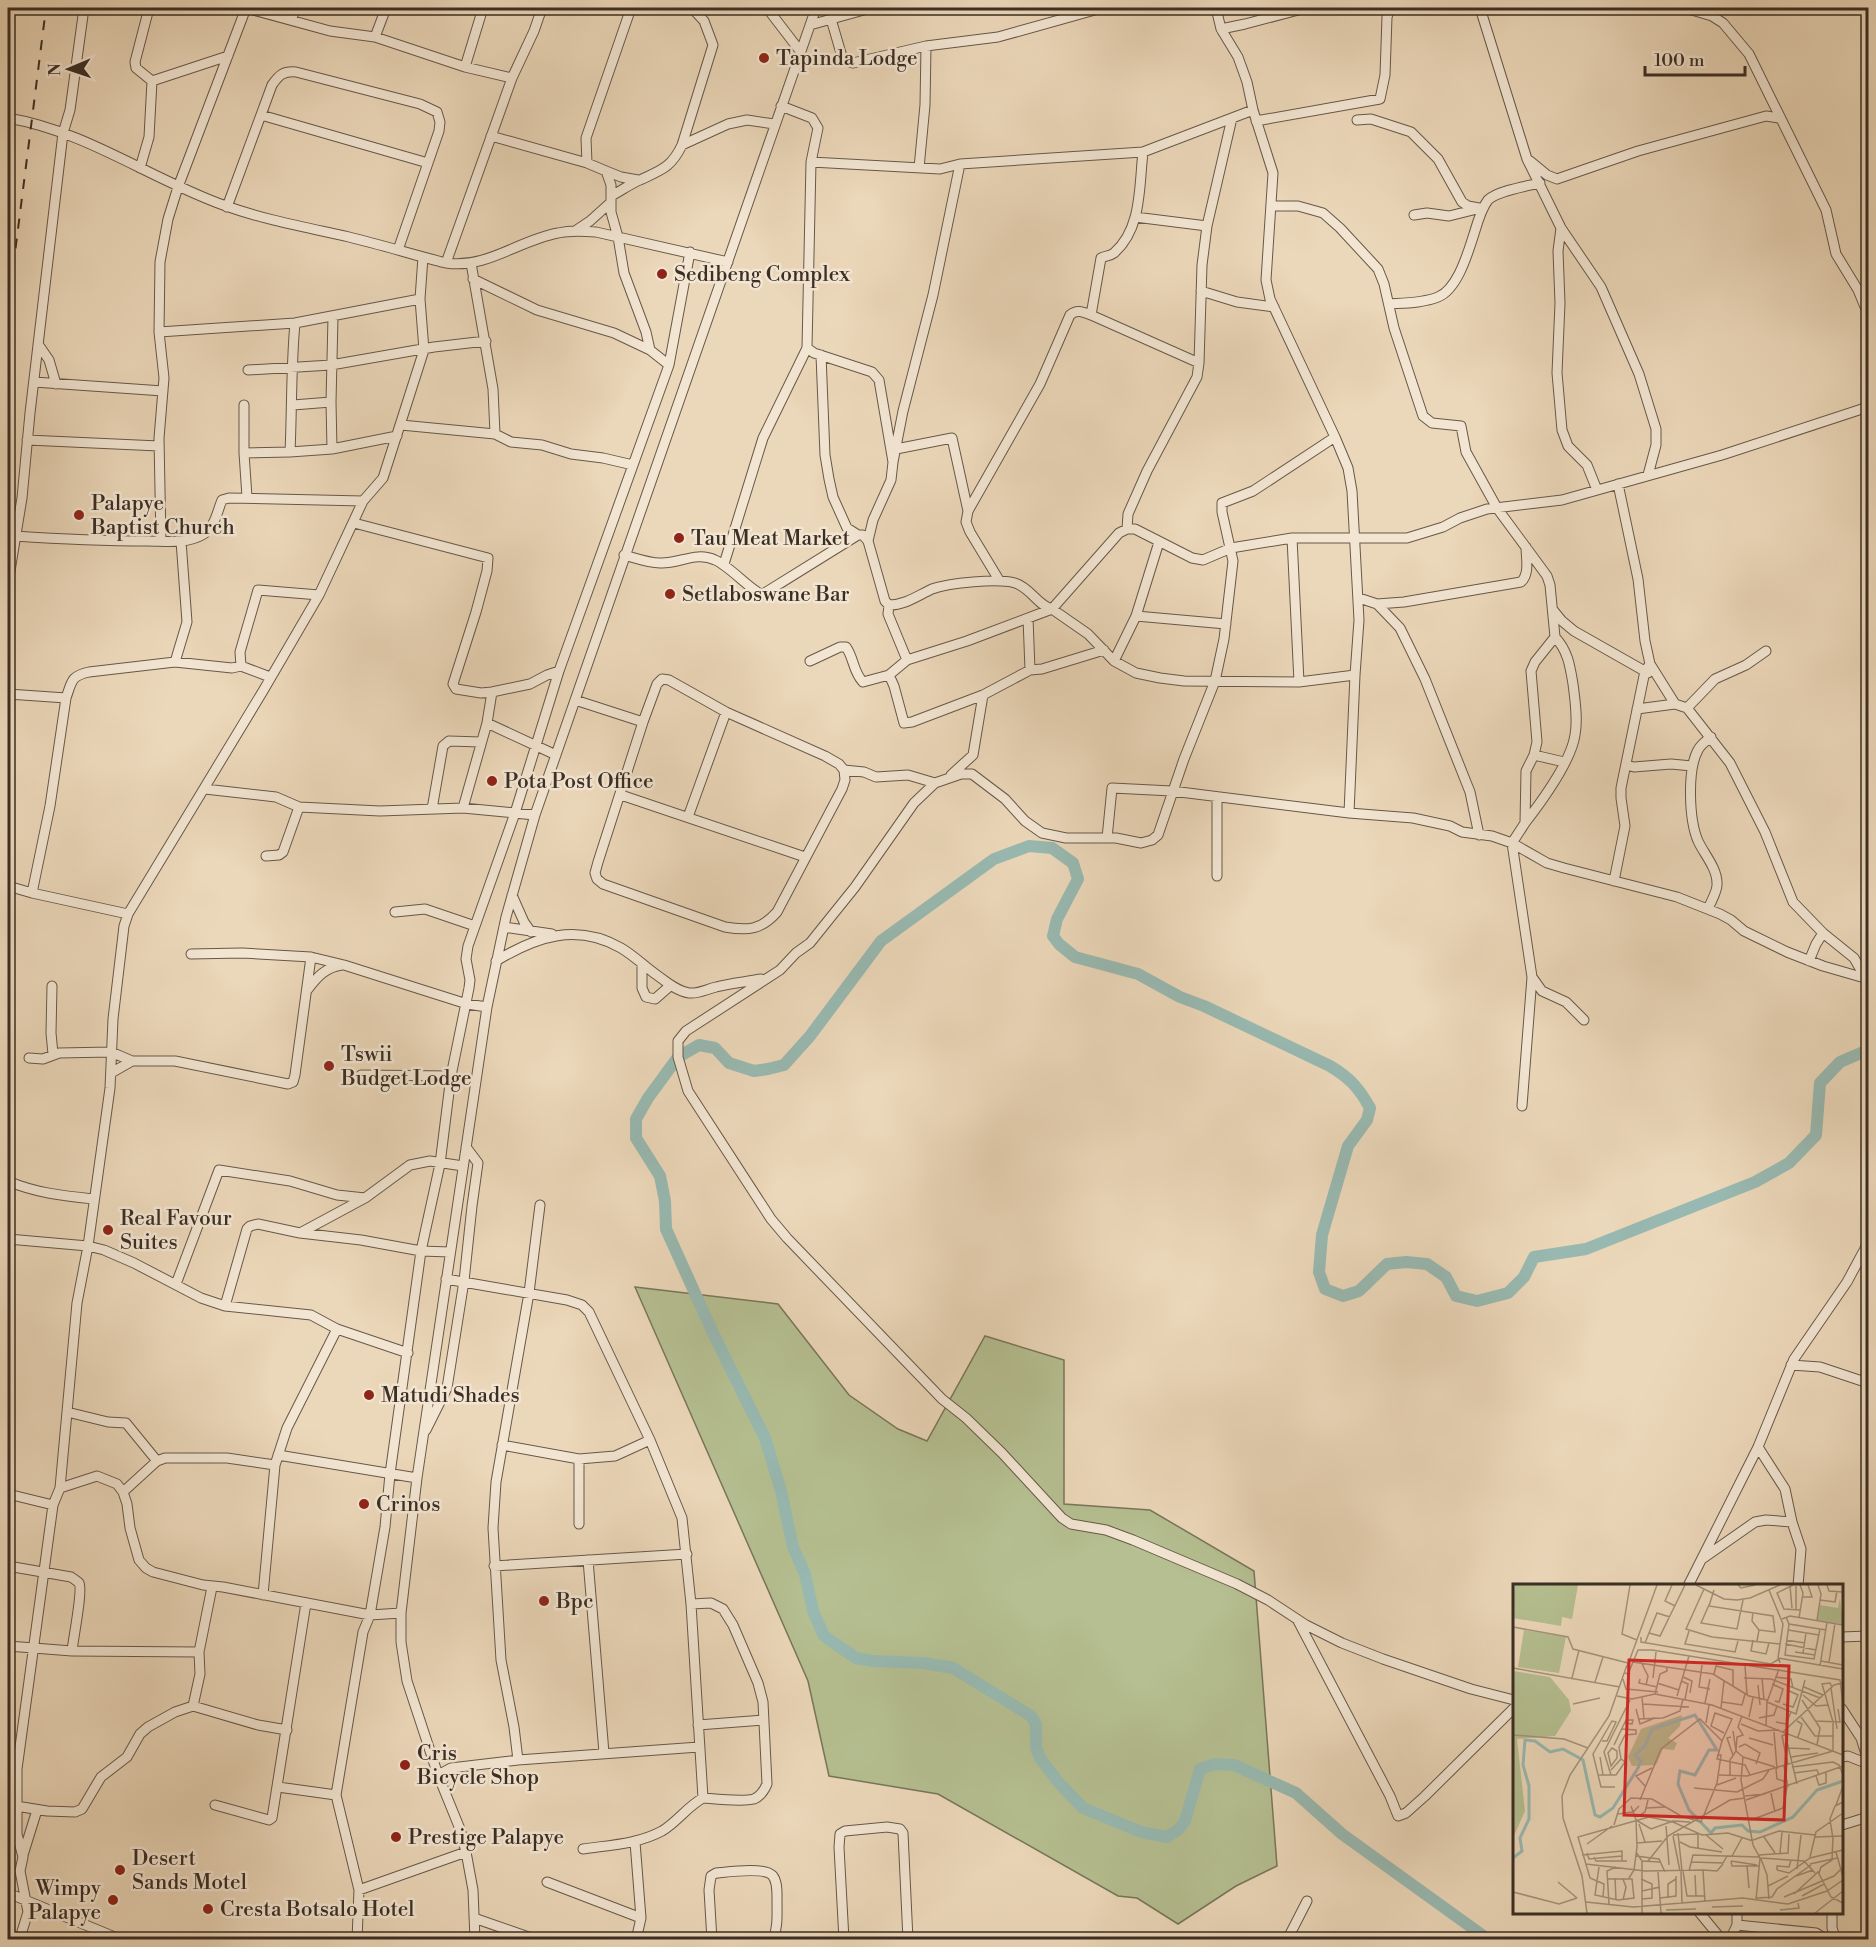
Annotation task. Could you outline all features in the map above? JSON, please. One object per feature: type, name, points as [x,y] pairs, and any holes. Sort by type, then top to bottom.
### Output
[{"type":"street","points":[[8,584],[22,498],[63,133],[70,110],[84,8]]},
{"type":"street","points":[[149,8],[135,62],[136,68],[152,81]]},
{"type":"street","points":[[161,541],[159,446],[164,378],[159,332],[159,262],[168,219],[178,187],[246,8],[330,31],[375,37],[465,67],[512,78]]},
{"type":"street","points":[[291,20],[296,8]]},
{"type":"street","points":[[375,37],[386,8]]},
{"type":"street","points":[[465,67],[483,8]]},
{"type":"street","points":[[446,262],[512,78],[542,8]]},
{"type":"street","points":[[587,163],[586,138],[632,8]]},
{"type":"street","points":[[575,231],[638,180],[668,166],[677,157],[713,45],[704,21],[692,8]]},
{"type":"street","points":[[767,8],[800,51]]},
{"type":"street","points":[[475,1940],[472,1890],[466,1852],[460,1829],[438,1775],[407,1681],[402,1654],[400,1613],[423,1435],[487,1007],[504,927],[535,815],[816,8]]},
{"type":"street","points":[[810,24],[871,8]]},
{"type":"street","points":[[831,19],[843,60],[853,63],[926,46],[998,37],[1102,8]]},
{"type":"street","points":[[1216,8],[1221,29],[1238,57],[1247,82],[1256,121],[1273,173],[1266,280],[1270,299],[1335,437],[1348,468],[1352,491],[1359,620],[1354,675],[1349,813]]},
{"type":"street","points":[[1221,29],[1306,8]]},
{"type":"street","points":[[1256,121],[1380,99],[1385,75],[1387,17],[1390,8]]},
{"type":"street","points":[[1480,8],[1527,159],[1561,228],[1600,287],[1640,374],[1656,429],[1656,445],[1648,475]]},
{"type":"street","points":[[1686,8],[1712,16],[1723,23],[1749,54],[1826,210],[1836,255],[1858,290],[1869,314]]},
{"type":"street","points":[[918,168],[925,105],[926,46]]},
{"type":"street","points":[[152,81],[228,56]]},
{"type":"street","points":[[227,207],[278,75],[286,71],[420,104],[437,112],[440,122],[439,131],[398,250]]},
{"type":"street","points":[[140,168],[149,137],[152,81]]},
{"type":"street","points":[[724,564],[763,438],[807,348],[810,162],[818,128],[816,121],[812,118],[781,106]]},
{"type":"street","points":[[810,162],[940,169],[960,164],[1143,152],[1253,110]]},
{"type":"street","points":[[261,115],[428,163]]},
{"type":"street","points":[[1527,159],[1547,175],[1557,179],[1638,152],[1766,116],[1779,118]]},
{"type":"street","points":[[8,118],[32,122],[63,133],[111,153],[178,187],[227,207],[446,262],[471,263],[506,253],[544,237],[575,231],[596,232],[728,262]]},
{"type":"street","points":[[1127,529],[1128,514],[1147,471],[1197,377],[1206,226],[1232,118]]},
{"type":"street","points":[[1357,120],[1371,119],[1411,132],[1438,159],[1462,202],[1468,206],[1482,207]]},
{"type":"street","points":[[682,145],[728,124],[747,120],[774,124]]},
{"type":"street","points":[[491,136],[587,163],[621,177],[638,180]]},
{"type":"street","points":[[1091,315],[1101,258],[1113,255],[1131,231],[1135,218],[1143,152]]},
{"type":"street","points":[[868,541],[873,520],[891,480],[903,411],[933,295],[960,164]]},
{"type":"street","points":[[606,171],[611,185],[613,223],[618,237],[624,273],[646,332],[650,350]]},
{"type":"street","points":[[1389,304],[1427,300],[1441,296],[1451,286],[1467,255],[1482,207],[1498,194],[1540,183]]},
{"type":"street","points":[[1272,206],[1298,206],[1323,213],[1378,269],[1384,284],[1394,328],[1423,416],[1432,423],[1461,426],[1466,452],[1497,508],[1526,545],[1547,576],[1550,585],[1555,637],[1564,647],[1569,659],[1575,703],[1575,734],[1570,752],[1548,790],[1512,843],[1532,977],[1522,1106]]},
{"type":"street","points":[[1414,215],[1427,213],[1449,216],[1482,207]]},
{"type":"street","points":[[1135,218],[1206,226]]},
{"type":"street","points":[[1561,228],[1558,251],[1560,303],[1557,373],[1562,430],[1568,446],[1587,465],[1598,490]]},
{"type":"street","points":[[357,1940],[359,1890],[336,1795],[363,1632],[370,1615],[385,1527],[390,1474],[421,1251],[440,1164],[451,1076],[467,1004],[470,980],[467,952],[515,813],[559,671],[669,365],[690,252]]},
{"type":"street","points":[[23,1857],[17,1834],[17,1740],[34,1648],[53,1505],[60,1488],[76,1303],[88,1246],[111,1073],[122,938],[128,914],[205,789],[319,595],[363,501],[383,478],[424,350],[420,299],[423,257]]},
{"type":"street","points":[[471,263],[493,388],[495,434]]},
{"type":"street","points":[[473,279],[537,310],[614,333],[650,350],[669,365]]},
{"type":"street","points":[[1201,291],[1237,302],[1274,307]]},
{"type":"street","points":[[159,332],[295,323],[420,299]]},
{"type":"street","points":[[999,580],[970,532],[966,522],[968,511],[1040,384],[1070,315],[1080,311],[1091,315],[1199,363]]},
{"type":"street","points":[[332,449],[333,317]]},
{"type":"street","points":[[290,452],[293,405],[291,369],[295,323]]},
{"type":"street","points":[[248,370],[331,365],[486,341]]},
{"type":"street","points":[[38,344],[49,360],[56,384]]},
{"type":"street","points":[[807,348],[814,353],[872,372],[879,380],[893,462]]},
{"type":"street","points":[[821,355],[825,455],[833,497],[847,528],[858,535],[863,535],[868,541],[885,601],[889,605],[898,605],[935,588],[999,580],[1017,584],[1029,591],[1044,607],[1052,609],[1088,634],[1114,661],[1136,673],[1160,678],[1299,682],[1354,675]]},
{"type":"street","points":[[34,382],[163,391]]},
{"type":"street","points":[[293,405],[331,402]]},
{"type":"street","points":[[244,405],[247,497]]},
{"type":"street","points":[[810,661],[840,647],[846,647],[856,676],[863,682],[889,675],[907,660],[1052,609],[1119,533],[1127,529],[1135,529],[1192,558],[1203,560],[1231,548],[1292,538],[1407,538],[1443,527],[1460,518],[1487,509],[1562,500],[1722,455],[1869,407]]},
{"type":"street","points":[[401,425],[495,434],[511,442],[542,445],[571,454],[633,465]]},
{"type":"street","points":[[244,453],[332,449],[397,436]]},
{"type":"street","points":[[1335,437],[1253,491],[1222,503],[1231,548],[1232,578],[1224,639],[1215,681],[1172,791],[1158,835],[1152,840],[1141,843],[1107,838],[1066,838],[1042,833],[1025,821],[1005,799],[972,774],[961,774],[935,783],[914,803],[855,887],[810,943],[796,953],[780,970],[686,1032],[678,1041],[678,1051],[688,1091],[771,1219],[942,1399],[966,1418],[1002,1453],[1062,1518],[1071,1524],[1106,1530],[1162,1551],[1237,1584],[1342,1643],[1471,1689],[1513,1700]]},
{"type":"street","points":[[896,449],[952,438],[968,511]]},
{"type":"street","points":[[27,440],[159,446]]},
{"type":"street","points":[[1614,881],[1625,825],[1621,798],[1626,765],[1647,668],[1638,579],[1618,484]]},
{"type":"street","points":[[15,536],[102,541],[181,541],[202,535],[213,526],[222,500],[247,497],[363,501]]},
{"type":"street","points":[[354,523],[488,558],[487,571],[476,612],[453,684],[456,689],[492,692],[530,684],[559,671]]},
{"type":"street","points":[[624,555],[660,563],[701,556],[712,558],[724,564],[744,580],[754,592],[763,594],[858,535]]},
{"type":"street","points":[[1292,538],[1299,682]]},
{"type":"street","points":[[175,662],[187,622],[181,541]]},
{"type":"street","points":[[1114,661],[1136,616],[1159,542]]},
{"type":"street","points":[[1359,598],[1377,604],[1404,602],[1521,582],[1526,573],[1526,545]]},
{"type":"street","points":[[241,666],[240,652],[258,590],[319,595]]},
{"type":"street","points":[[1377,604],[1400,628],[1421,670],[1470,792],[1479,834]]},
{"type":"street","points":[[889,605],[888,614],[907,660]]},
{"type":"street","points":[[1552,608],[1574,631],[1647,668],[1660,677],[1675,704]]},
{"type":"street","points":[[1136,616],[1226,624]]},
{"type":"street","points":[[1028,618],[1030,670]]},
{"type":"street","points":[[1525,823],[1526,771],[1534,755],[1537,742],[1531,671],[1535,662],[1555,637]]},
{"type":"street","points":[[889,675],[904,723],[983,695],[1030,670],[1042,669],[1104,650]]},
{"type":"street","points":[[1687,708],[1715,679],[1746,665],[1766,651]]},
{"type":"street","points":[[32,893],[50,806],[66,698],[76,675],[175,662],[232,668],[241,666],[270,678]]},
{"type":"street","points":[[662,679],[669,680],[726,712],[839,764],[844,770],[845,780],[777,912],[770,920],[758,927],[745,930],[725,927],[603,884],[597,879],[595,873],[657,684],[662,679]]},
{"type":"street","points":[[463,808],[487,723],[492,692]]},
{"type":"street","points":[[8,694],[66,698]]},
{"type":"street","points":[[950,777],[973,755],[983,695]]},
{"type":"street","points":[[574,700],[643,722]]},
{"type":"street","points":[[1637,709],[1675,704],[1687,708],[1730,763],[1743,785],[1772,849],[1792,902],[1823,933],[1854,958],[1868,980]]},
{"type":"street","points":[[688,818],[726,712]]},
{"type":"street","points":[[487,723],[556,755]]},
{"type":"street","points":[[1708,909],[1717,882],[1695,832],[1691,792],[1692,766],[1698,749],[1711,737]]},
{"type":"street","points":[[432,809],[443,746],[449,741],[481,742]]},
{"type":"street","points":[[1534,755],[1564,762]]},
{"type":"street","points":[[1626,765],[1634,767],[1671,764],[1692,766]]},
{"type":"street","points":[[844,770],[864,772],[876,777],[908,775],[935,783]]},
{"type":"street","points":[[1107,838],[1112,788],[1172,791],[1349,813],[1413,818],[1450,826],[1462,832],[1492,836],[1512,843],[1547,863],[1677,897],[1731,920],[1744,931],[1809,961],[1868,980]]},
{"type":"street","points":[[205,789],[276,797],[299,807],[380,811],[463,808],[535,815]]},
{"type":"street","points":[[621,795],[805,857]]},
{"type":"street","points":[[1217,797],[1217,876]]},
{"type":"street","points":[[266,856],[279,855],[283,852],[299,807]]},
{"type":"street","points":[[8,886],[128,914]]},
{"type":"street","points":[[512,896],[531,932]]},
{"type":"street","points":[[395,912],[425,909],[475,926]]},
{"type":"street","points":[[504,927],[531,932],[578,935],[602,940],[622,949],[671,985],[686,992],[695,993],[766,978]]},
{"type":"street","points":[[1809,961],[1823,933]]},
{"type":"street","points":[[496,961],[515,950],[557,934]]},
{"type":"street","points":[[191,954],[242,953],[311,957],[344,965],[467,1004],[487,1007]]},
{"type":"street","points":[[29,1058],[43,1059],[53,1054],[111,1052],[132,1061],[175,1061],[288,1084],[293,1082],[296,1075],[311,957]]},
{"type":"street","points":[[642,964],[642,988],[646,996],[655,999],[671,985]]},
{"type":"street","points":[[307,991],[322,972],[334,966],[344,965]]},
{"type":"street","points":[[1532,977],[1542,992],[1566,1002],[1584,1020]]},
{"type":"street","points":[[52,986],[53,1054]]},
{"type":"street","points":[[111,1073],[132,1061]]},
{"type":"street","points":[[361,1075],[451,1076]]},
{"type":"street","points":[[423,1435],[447,1388],[464,1281],[478,1163],[466,1147]]},
{"type":"street","points":[[300,1233],[365,1198],[410,1165],[430,1161],[463,1166]]},
{"type":"street","points":[[176,1284],[219,1170],[290,1181],[337,1195],[365,1198]]},
{"type":"street","points":[[8,1181],[57,1195],[94,1199]]},
{"type":"street","points":[[518,1760],[501,1660],[494,1566],[494,1500],[529,1293],[540,1204]]},
{"type":"street","points":[[225,1306],[246,1230],[258,1224],[300,1233],[361,1240],[421,1251],[450,1252]]},
{"type":"street","points":[[8,1239],[88,1246],[118,1255],[201,1298],[225,1306],[311,1315],[337,1329],[408,1353]]},
{"type":"street","points":[[1689,1584],[1758,1447],[1791,1365],[1868,1246]]},
{"type":"street","points":[[446,1279],[576,1302],[589,1312],[650,1440],[682,1518],[691,1604],[703,1798]]},
{"type":"street","points":[[263,1595],[277,1460],[288,1428],[337,1329]]},
{"type":"street","points":[[1791,1365],[1820,1367],[1869,1383]]},
{"type":"street","points":[[67,1412],[108,1422],[126,1423],[158,1461]]},
{"type":"street","points":[[502,1445],[579,1459],[615,1456],[650,1440]]},
{"type":"street","points":[[1758,1447],[1785,1489],[1801,1549],[1798,1584]]},
{"type":"street","points":[[123,1492],[158,1461],[178,1457],[277,1460],[417,1478]]},
{"type":"street","points":[[579,1459],[579,1524]]},
{"type":"street","points":[[60,1488],[97,1476],[117,1484],[127,1504],[133,1542],[139,1560],[153,1572],[212,1587],[223,1587],[370,1615],[400,1613]]},
{"type":"street","points":[[8,1494],[53,1505]]},
{"type":"street","points":[[1702,1559],[1755,1522],[1766,1520],[1792,1522]]},
{"type":"street","points":[[494,1566],[687,1554]]},
{"type":"street","points":[[588,1560],[604,1753]]},
{"type":"street","points":[[8,1566],[71,1577],[78,1582],[80,1587],[72,1651]]},
{"type":"street","points":[[193,1706],[200,1674],[199,1652],[212,1587]]},
{"type":"street","points":[[216,1805],[269,1820],[272,1818],[306,1603]]},
{"type":"street","points":[[584,1849],[635,1842],[663,1830],[703,1798],[748,1799],[755,1798],[764,1792],[766,1784],[764,1720],[763,1702],[758,1683],[733,1624],[723,1609],[711,1603],[691,1604]]},
{"type":"street","points":[[1296,1618],[1390,1796],[1398,1816],[1406,1813],[1425,1796],[1513,1710]]},
{"type":"street","points":[[1843,1637],[1869,1636]]},
{"type":"street","points":[[8,1646],[72,1651],[199,1652]]},
{"type":"street","points":[[16,1806],[37,1810],[75,1812],[82,1809],[102,1777],[127,1757],[140,1734],[175,1712],[193,1706],[258,1725],[286,1730]]},
{"type":"street","points":[[1843,1710],[1862,1738],[1869,1762]]},
{"type":"street","points":[[698,1725],[764,1720]]},
{"type":"street","points":[[438,1775],[451,1768],[518,1760],[699,1747]]},
{"type":"street","points":[[1843,1757],[1869,1762]]},
{"type":"street","points":[[278,1787],[336,1795]]},
{"type":"street","points":[[20,1938],[28,1912],[20,1871],[37,1810]]},
{"type":"street","points":[[1843,1825],[1869,1818]]},
{"type":"street","points":[[844,1940],[838,1847],[840,1834],[846,1831],[887,1827],[900,1829],[903,1833],[908,1940]]},
{"type":"street","points":[[635,1842],[641,1918],[636,1940]]},
{"type":"street","points":[[359,1890],[466,1852]]},
{"type":"street","points":[[712,1940],[709,1890],[711,1876],[716,1873],[762,1870],[771,1873],[777,1889],[778,1925],[773,1940]]},
{"type":"street","points":[[547,1882],[641,1918]]},
{"type":"street","points":[[8,1893],[122,1940]]},
{"type":"street","points":[[1287,1940],[1307,1902]]},
{"type":"street","points":[[1701,1914],[1722,1940]]},
{"type":"street","points":[[1730,1940],[1737,1925],[1737,1914]]},
{"type":"street","points":[[1832,1914],[1836,1940]]},
{"type":"street","points":[[474,1918],[537,1940]]},
{"type":"street","points":[[1737,1925],[1816,1933],[1827,1940]]},
{"type":"green space","points":[[635,1287],[778,1304],[849,1395],[898,1429],[927,1441],[985,1336],[1064,1360],[1064,1504],[1150,1510],[1254,1571],[1277,1866],[1236,1886],[1178,1924],[1137,1898],[1118,1896],[938,1794],[829,1776],[808,1681]]},
{"type":"waterway","points":[[1489,1940],[1342,1834],[1296,1793],[1234,1765],[1215,1764],[1200,1769],[1185,1821],[1179,1829],[1167,1837],[1141,1832],[1083,1808],[1059,1783],[1040,1758],[1036,1748],[1036,1724],[1031,1716],[953,1668],[923,1663],[856,1658],[824,1636],[813,1611],[805,1574],[793,1547],[781,1491],[765,1438],[713,1333],[666,1229],[665,1201],[660,1176],[636,1138],[636,1119],[648,1098],[678,1057],[699,1045],[715,1048],[729,1063],[754,1071],[784,1065],[810,1036],[881,941],[994,859],[1029,846],[1052,848],[1073,863],[1078,879],[1057,919],[1053,936],[1075,957],[1138,974],[1180,997],[1204,1006],[1330,1066],[1349,1079],[1362,1095],[1370,1108],[1367,1120],[1348,1146],[1322,1235],[1319,1272],[1325,1289],[1343,1296],[1359,1291],[1387,1264],[1406,1262],[1427,1264],[1446,1277],[1456,1296],[1477,1301],[1508,1293],[1524,1277],[1534,1257],[1586,1249],[1755,1182],[1789,1163],[1816,1135],[1820,1083],[1840,1062],[1868,1050]]},
{"type":"railway","points":[[8,308],[46,8]]},
{"type":"place","name":"Tapinda Lodge","points":[[764,58]]},
{"type":"place","name":"Sedibeng Complex","points":[[662,274]]},
{"type":"place","name":"Palapye Baptist Church","points":[[79,515]]},
{"type":"place","name":"Tau Meat Market","points":[[679,538]]},
{"type":"place","name":"Setlaboswane Bar","points":[[670,594]]},
{"type":"place","name":"Pota Post Office","points":[[492,781]]},
{"type":"place","name":"Tswii Budget Lodge","points":[[329,1066]]},
{"type":"place","name":"Real Favour Suites","points":[[108,1230]]},
{"type":"place","name":"Matudi Shades","points":[[369,1395]]},
{"type":"place","name":"Crinos","points":[[364,1504]]},
{"type":"place","name":"Bpc","points":[[544,1601]]},
{"type":"place","name":"Cris Bicycle Shop","points":[[405,1765]]},
{"type":"place","name":"Prestige Palapye","points":[[396,1837]]},
{"type":"place","name":"Desert Sands Motel","points":[[120,1870]]},
{"type":"place","name":"Wimpy Palapye","points":[[113,1900]]},
{"type":"place","name":"Cresta Botsalo Hotel","points":[[208,1909]]}]
